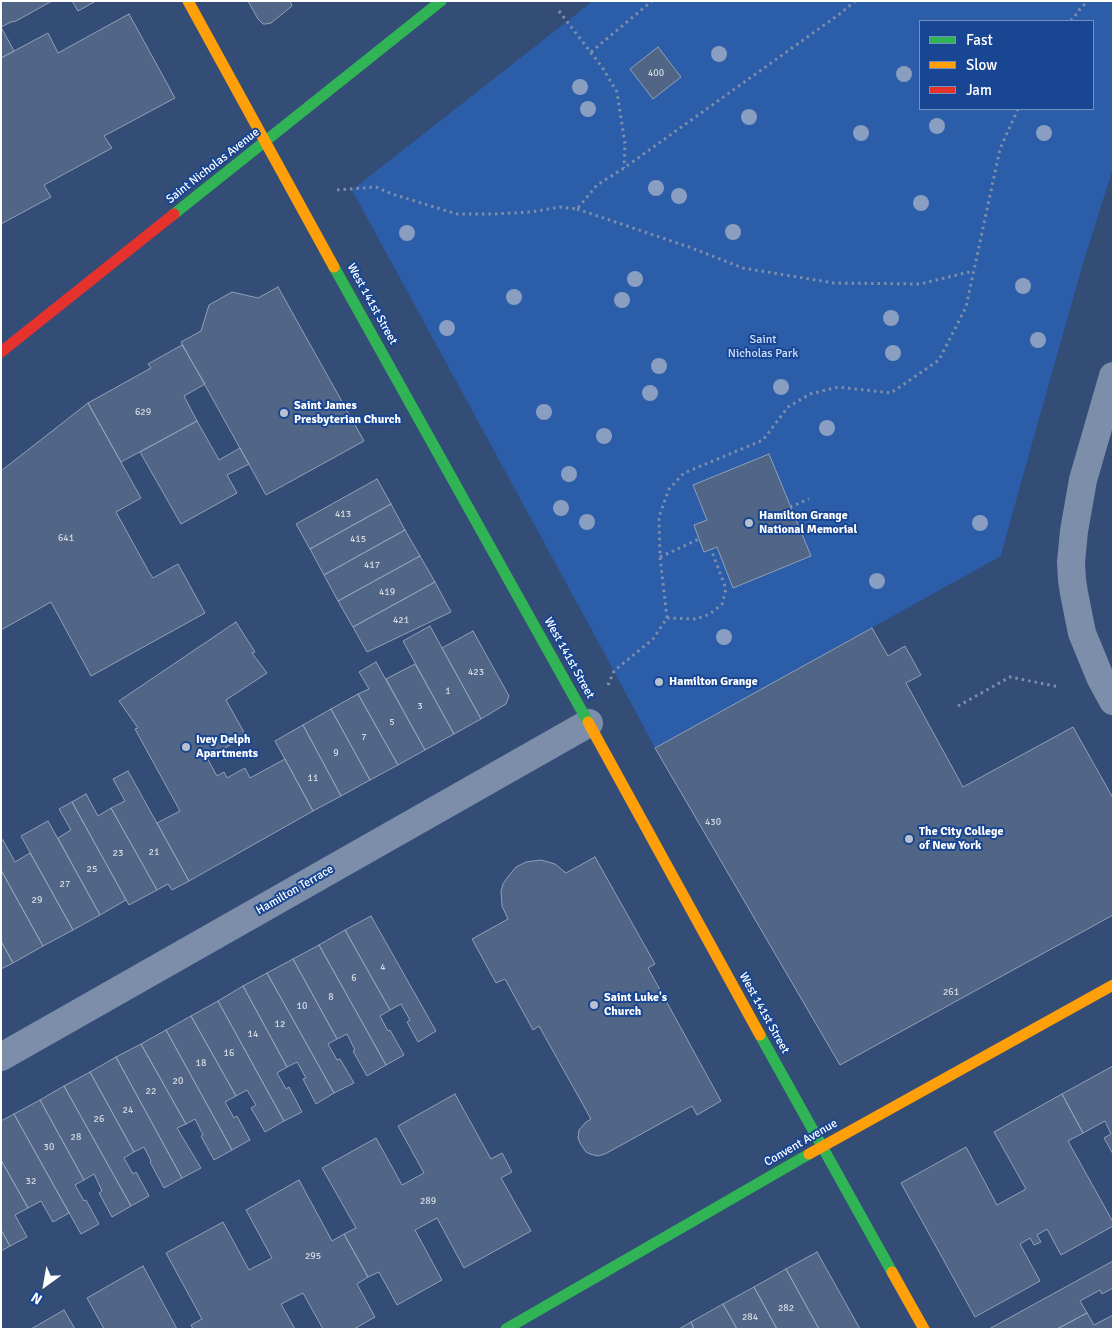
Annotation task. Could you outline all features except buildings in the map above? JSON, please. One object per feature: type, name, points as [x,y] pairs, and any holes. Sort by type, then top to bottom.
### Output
[{"type":"street","name":"West 141st Street","points":[[188,1],[924,1329]]},
{"type":"street","name":"Saint Nicholas Avenue","points":[[1,352],[442,1]]},
{"type":"street","points":[[1113,376],[1083,480],[1074,531],[1071,562],[1074,593],[1082,633],[1100,677],[1113,701]]},
{"type":"street","name":"Hamilton Terrace","points":[[1,1057],[589,724]]},
{"type":"street","name":"Convent Avenue","points":[[506,1329],[822,1146],[1113,985]]},
{"type":"path","points":[[591,52],[652,1]]},
{"type":"path","points":[[577,209],[597,185],[624,168],[841,13],[855,1]]},
{"type":"path","points":[[1072,20],[1088,1]]},
{"type":"path","points":[[559,11],[602,67],[617,92],[625,144],[624,168]]},
{"type":"path","points":[[589,724],[614,671],[653,639],[667,618],[660,557],[659,517],[668,488],[684,473],[762,440],[788,407],[810,394],[838,387],[892,393],[940,360],[966,307],[1000,149],[1018,110]]},
{"type":"path","points":[[337,190],[376,187],[392,194],[457,214],[531,212],[560,207],[577,209],[689,247],[743,268],[834,283],[920,284],[973,271]]},
{"type":"path","points":[[790,507],[809,499]]},
{"type":"path","points":[[660,557],[699,540]]},
{"type":"path","points":[[667,618],[696,618],[710,614],[722,604],[726,589],[711,549]]},
{"type":"path","points":[[958,706],[1010,677],[1060,687]]},
{"type":"green space","name":"Saint Nicholas Park","points":[[593,1],[1113,1],[1113,168],[1081,270],[1001,556],[655,748],[352,190]]},
{"type":"traffic: fast","points":[[174,214],[441,1]]},
{"type":"traffic: fast","points":[[334,267],[588,722]]},
{"type":"traffic: fast","points":[[760,1035],[892,1272]]},
{"type":"traffic: fast","points":[[506,1329],[809,1154]]},
{"type":"traffic: slow","points":[[188,1],[334,267]]},
{"type":"traffic: slow","points":[[588,722],[760,1035]]},
{"type":"traffic: slow","points":[[809,1154],[1113,985]]},
{"type":"traffic: slow","points":[[892,1272],[924,1329]]},
{"type":"traffic: jam","points":[[1,352],[174,214]]},
{"type":"place","name":"Saint James Presbyterian Church","points":[[284,413]]},
{"type":"place","name":"Hamilton Grange National Memorial","points":[[749,523]]},
{"type":"place","name":"Hamilton Grange","points":[[659,682]]},
{"type":"place","name":"Ivey Delph Apartments","points":[[186,747]]},
{"type":"place","name":"The City College of New York","points":[[909,839]]},
{"type":"place","name":"Saint Luke's Church","points":[[594,1005]]}]
